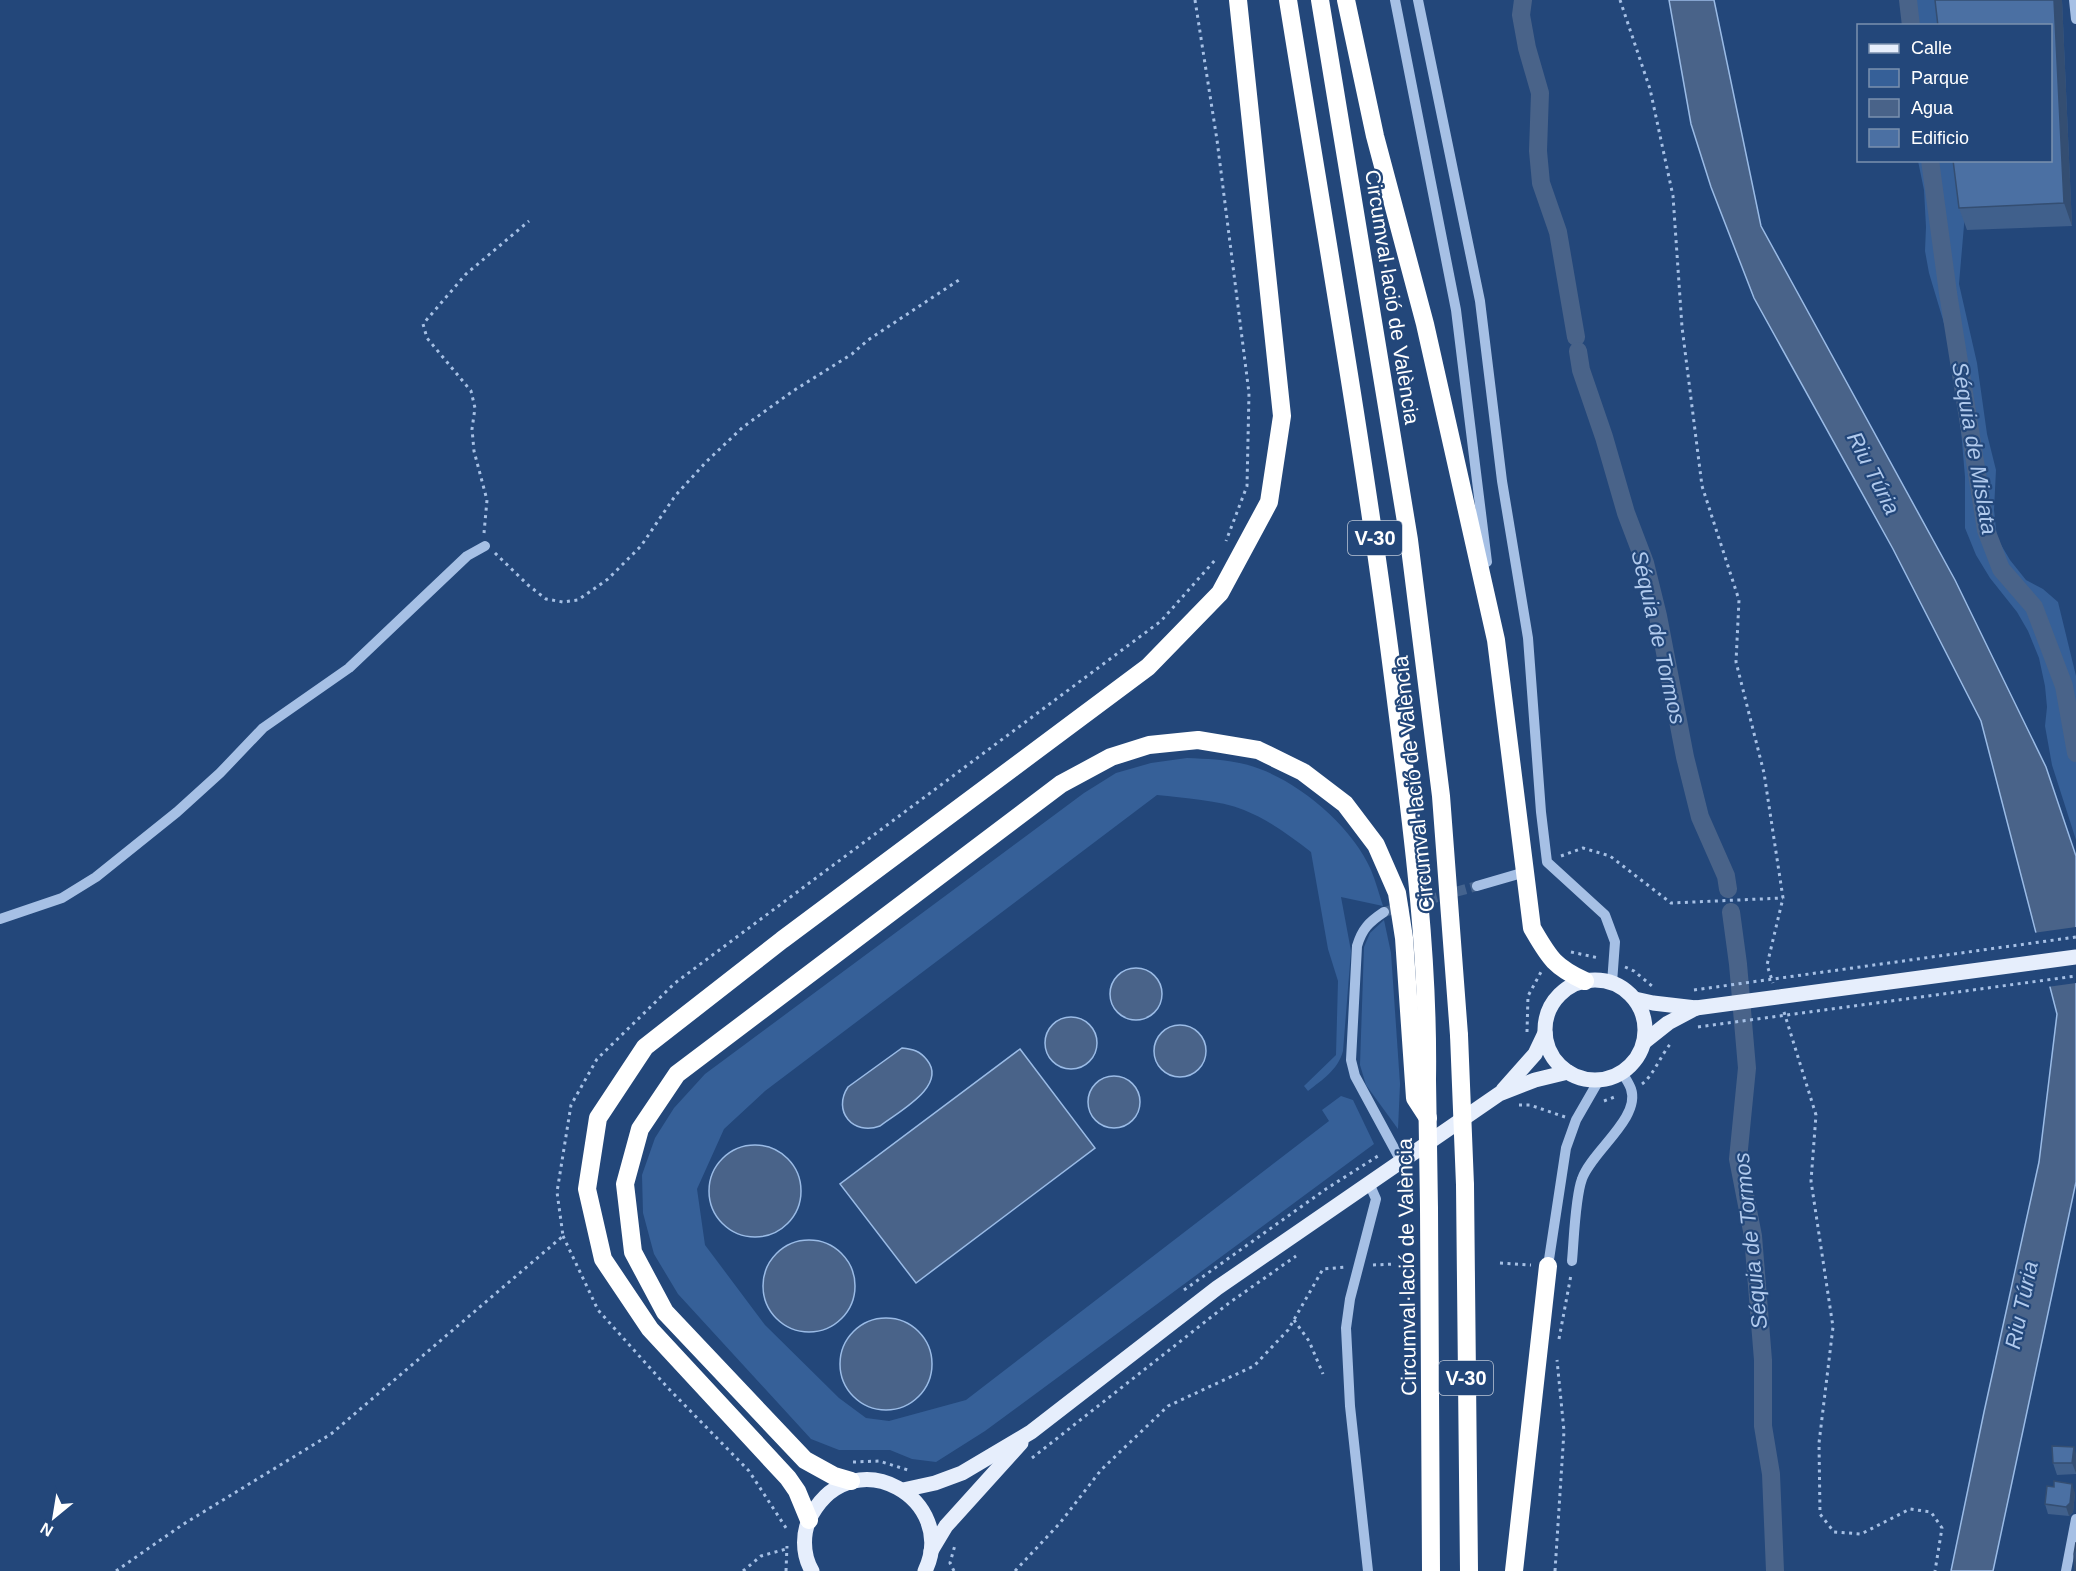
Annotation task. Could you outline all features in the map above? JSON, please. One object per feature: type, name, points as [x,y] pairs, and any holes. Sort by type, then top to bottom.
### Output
[{"type":"highway","points":[[808,1520],[798,1491],[788,1478],[650,1329],[603,1258],[586,1189],[598,1118],[645,1047],[791,933],[1148,667],[1220,593],[1269,502],[1282,416],[1238,0]]},
{"type":"highway","name":"Circumval·lació de València","points":[[1288,0],[1378,555],[1410,807],[1421,935],[1420,1079],[1428,1118],[1431,1571]]},
{"type":"highway","name":"Circumval·lació de València","points":[[1320,0],[1409,540],[1441,796],[1459,1035],[1465,1185],[1469,1571]]},
{"type":"highway","points":[[1346,0],[1375,136],[1425,324],[1496,640],[1532,928],[1550,959],[1564,971],[1585,981]]},
{"type":"highway","points":[[851,1482],[825,1472],[805,1460],[665,1312],[633,1251],[625,1184],[640,1129],[677,1074],[1061,784],[1111,757],[1149,745],[1198,740],[1257,750],[1303,772],[1345,804],[1376,845],[1396,893],[1404,938],[1420,1079]]},
{"type":"highway","points":[[1514,1571],[1548,1266]]},
{"type":"main road","points":[[1635,999],[1653,1004],[1696,1008],[2076,957]]},
{"type":"main road","points":[[1499,1094],[1535,1054],[1545,1033],[1549,1012],[1560,994],[1571,986],[1585,981],[1599,980],[1612,983],[1625,990],[1635,999],[1642,1012],[1645,1027],[1644,1042],[1636,1059],[1622,1072],[1599,1080],[1583,1078],[1568,1072],[1556,1061],[1548,1048],[1545,1033]]},
{"type":"main road","points":[[1644,1042],[1668,1023],[1696,1008]]},
{"type":"main road","points":[[903,1490],[935,1483],[962,1473],[1031,1432],[1217,1288],[1499,1094],[1535,1080],[1568,1072]]},
{"type":"main road","points":[[930,1564],[946,1526],[1031,1432]]},
{"type":"main road","points":[[809,1569],[804,1543],[808,1520],[818,1503],[828,1492],[841,1484],[869,1479],[887,1482],[903,1490],[916,1502],[925,1516],[930,1533],[930,1564]]},
{"type":"street","points":[[1395,0],[1456,310],[1496,640]]},
{"type":"street","points":[[1418,0],[1480,301],[1502,481],[1528,638],[1547,862],[1605,915],[1615,942],[1612,983]]},
{"type":"street","points":[[2074,0],[2076,20]]},
{"type":"street","points":[[0,919],[63,898],[96,877],[220,774],[263,728],[349,668],[467,556],[485,546]]},
{"type":"street","points":[[1477,886],[1525,872]]},
{"type":"street","points":[[1384,912],[1364,928],[1357,946],[1351,1060],[1355,1076],[1401,1161]]},
{"type":"street","points":[[1572,1261],[1580,1183],[1589,1164],[1623,1122],[1631,1107],[1632,1090],[1622,1072]]},
{"type":"street","points":[[1548,1266],[1566,1148],[1576,1120],[1599,1080]]},
{"type":"street","points":[[1368,1571],[1350,1406],[1346,1328],[1350,1299],[1376,1198],[1369,1183]]},
{"type":"street","points":[[2066,1571],[2076,1519]]},
{"type":"path","points":[[1195,0],[1217,140],[1237,301]]},
{"type":"path","points":[[1620,0],[1650,89],[1673,196],[1682,327],[1702,486],[1739,600],[1736,662],[1764,773],[1784,898],[1767,965],[1775,987]]},
{"type":"path","points":[[529,221],[466,274],[423,324],[427,338],[471,391],[475,408],[472,429],[474,451],[487,500],[485,546],[546,598],[563,602],[578,600],[608,579],[641,546],[675,496],[743,427],[962,278]]},
{"type":"path","points":[[1547,862],[1583,848],[1610,856],[1671,903],[1784,898]]},
{"type":"path","points":[[1686,991],[2076,937]]},
{"type":"path","points":[[1527,1037],[1528,996],[1542,969],[1561,951],[1585,954],[1614,962],[1634,970],[1654,988]]},
{"type":"path","points":[[1688,1030],[2076,976]]},
{"type":"path","points":[[1783,1008],[1816,1115],[1811,1181],[1833,1327],[1819,1443],[1820,1514],[1834,1532],[1861,1534],[1910,1509],[1931,1512],[1942,1528],[1935,1571]]},
{"type":"path","points":[[1602,1102],[1632,1090],[1648,1080],[1672,1041]]},
{"type":"path","points":[[1513,1105],[1530,1105],[1576,1120]]},
{"type":"path","points":[[1177,1296],[1326,1189],[1392,1147]]},
{"type":"path","points":[[563,1236],[598,1310],[668,1388],[749,1471],[788,1531]]},
{"type":"path","points":[[1028,1462],[1044,1447],[1220,1310],[1303,1251]]},
{"type":"path","points":[[1558,1345],[1572,1261]]},
{"type":"path","points":[[1500,1263],[1548,1266]]},
{"type":"path","points":[[1015,1571],[1059,1523],[1101,1470],[1168,1406],[1254,1366],[1288,1330],[1323,1269],[1394,1264]]},
{"type":"path","points":[[1294,1320],[1308,1341],[1323,1374]]},
{"type":"path","points":[[1555,1571],[1564,1431],[1556,1354]]},
{"type":"path","points":[[851,1462],[879,1461],[913,1472]]},
{"type":"path","points":[[786,1571],[788,1521]]},
{"type":"path","points":[[954,1571],[950,1563],[958,1537]]},
{"type":"path","points":[[743,1571],[761,1556],[804,1543]]},
{"type":"green space","points":[[1906,0],[1941,0],[1944,24],[1905,24]]},
{"type":"green space","points":[[1918,162],[1961,162],[1966,202],[1959,284],[1977,363],[1987,434],[1996,470],[1994,510],[1997,538],[2010,560],[2026,580],[2043,589],[2058,602],[2076,676],[2076,840],[2052,765],[2045,726],[2047,707],[2045,686],[2039,658],[2017,612],[1990,578],[1976,555],[1965,528],[1965,477],[1959,407],[1946,330],[1925,251],[1924,190]]},
{"type":"green space","points":[[1187,758],[1242,764],[1260,769],[1293,786],[1325,810],[1339,824],[1363,854],[1371,870],[1383,906],[1341,897],[1351,951],[1343,1051],[1341,1058],[1329,1074],[1308,1091],[1304,1086],[1336,1055],[1338,981],[1328,949],[1311,852],[1271,823],[1244,810],[1190,798],[1157,795],[765,1091],[724,1129],[697,1189],[705,1245],[765,1325],[839,1398],[866,1418],[889,1421],[966,1400],[1329,1121],[1322,1110],[1341,1096],[1353,1100],[1374,1144],[985,1431],[936,1462],[912,1459],[890,1450],[839,1450],[811,1439],[678,1294],[654,1254],[643,1213],[642,1175],[655,1138],[674,1108],[705,1074],[1084,793],[1116,773],[1151,763]]},
{"type":"green space","points":[[1384,920],[1391,953],[1400,1084],[1398,1129],[1366,1085],[1360,1065],[1364,947],[1370,933]]},
{"type":"water","name":"Riu Túria","points":[[1669,0],[1714,0],[1761,226],[1955,580],[2046,767],[2076,856],[2076,1182],[1993,1571],[1951,1571],[2039,1162],[2057,1014],[1981,721],[1893,549],[1754,298],[1711,187],[1691,124]]},
{"type":"water","points":[[1136,968],[1150,972],[1158,980],[1162,994],[1158,1008],[1150,1016],[1136,1020],[1122,1016],[1114,1008],[1110,994],[1114,980],[1122,972]]},
{"type":"water","points":[[1071,1017],[1085,1021],[1093,1029],[1097,1043],[1093,1057],[1085,1065],[1071,1069],[1057,1065],[1049,1057],[1045,1043],[1049,1029],[1057,1021]]},
{"type":"water","points":[[1180,1025],[1194,1029],[1202,1037],[1206,1051],[1202,1065],[1194,1073],[1180,1077],[1166,1073],[1158,1065],[1154,1051],[1158,1037],[1166,1029]]},
{"type":"water","points":[[902,1048],[916,1051],[927,1060],[932,1070],[926,1089],[918,1098],[880,1126],[861,1128],[848,1119],[844,1113],[842,1105],[848,1087]]},
{"type":"water","points":[[1020,1049],[1095,1148],[916,1283],[840,1184]]},
{"type":"water","points":[[1114,1076],[1128,1080],[1136,1088],[1140,1102],[1136,1116],[1128,1124],[1114,1128],[1100,1124],[1092,1116],[1088,1102],[1092,1088],[1100,1080]]},
{"type":"water","points":[[755,1145],[773,1148],[788,1158],[798,1173],[801,1191],[798,1209],[788,1224],[773,1234],[755,1237],[737,1234],[722,1224],[712,1209],[709,1191],[712,1173],[722,1158],[737,1148]]},
{"type":"water","points":[[809,1240],[827,1243],[842,1253],[852,1268],[855,1286],[852,1304],[842,1319],[827,1329],[809,1332],[791,1329],[776,1319],[766,1304],[763,1286],[766,1268],[776,1253],[791,1243]]},
{"type":"water","points":[[886,1318],[904,1321],[919,1331],[929,1346],[932,1364],[929,1382],[919,1397],[904,1407],[886,1410],[868,1407],[853,1397],[843,1382],[840,1364],[843,1346],[853,1331],[868,1321]]},
{"type":"pier","points":[[2076,927],[2076,983],[2047,987],[2033,933]]},
{"type":"building","points":[[1935,0],[2054,0],[2064,203],[1959,208],[1953,162],[2052,162],[2052,24],[1938,24]]},
{"type":"building","points":[[2052,1446],[2074,1447],[2072,1463],[2053,1463]]},
{"type":"building","points":[[2054,1481],[2072,1484],[2070,1503],[2066,1507],[2045,1504],[2047,1486],[2054,1487]]},
{"type":"building","points":[[2076,1542],[2076,1571],[2075,1571],[2074,1554]]},
{"type":"waterway","name":"Séquia de Tormos","points":[[1523,0],[1521,15],[1527,48],[1540,93],[1538,151],[1541,183],[1558,232],[1576,337]]},
{"type":"waterway","name":"Séquia de Mislata","points":[[1908,0],[1911,24]]},
{"type":"waterway","name":"Séquia de Mislata","points":[[1930,162],[1948,293],[1986,530],[2001,569],[2034,607],[2064,686],[2076,753]]},
{"type":"waterway","name":"Séquia de Tormos","points":[[1578,351],[1581,370],[1604,437],[1626,513],[1645,563],[1658,616],[1685,757],[1700,817],[1726,876],[1728,889]]},
{"type":"waterway","name":"Séquia de Tormos","points":[[1731,912],[1747,1068],[1738,1159],[1753,1236],[1763,1360],[1763,1426],[1771,1474],[1775,1571]]},
{"type":"tunnel","points":[[1384,912],[1477,886]]}]
